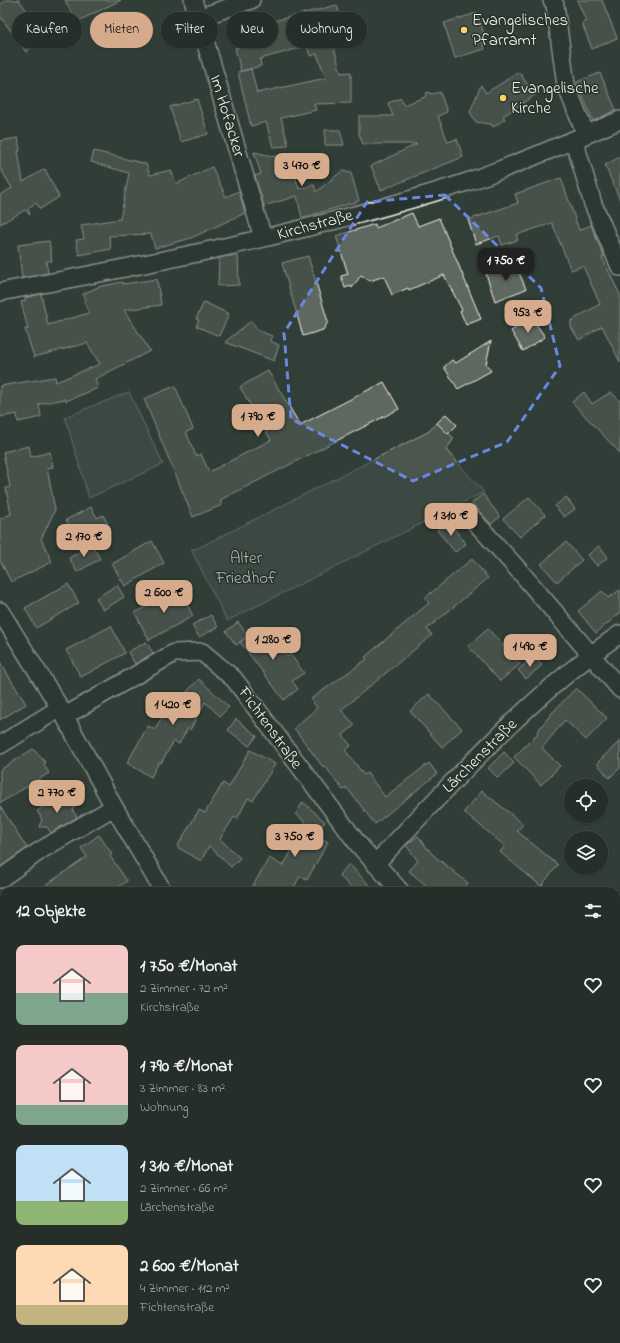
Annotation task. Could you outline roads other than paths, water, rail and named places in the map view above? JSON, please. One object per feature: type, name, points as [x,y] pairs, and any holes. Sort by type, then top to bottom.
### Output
[{"type":"street","name":"Im Hofacker","points":[[193,0],[196,12]]},
{"type":"street","points":[[216,12],[251,0]]},
{"type":"street","points":[[552,0],[555,5],[566,85],[580,137],[593,204],[620,267]]},
{"type":"street","name":"Im Hofacker","points":[[207,48],[263,238]]},
{"type":"street","name":"Kirchstraße","points":[[0,292],[157,262],[327,223],[465,182],[620,120]]},
{"type":"street","points":[[469,515],[620,689]]},
{"type":"street","points":[[0,611],[63,712],[114,807],[161,887]]},
{"type":"street","name":"Lärchenstraße","points":[[375,864],[457,778],[520,716],[591,654],[620,634]]},
{"type":"street","name":"Fichtenstraße","points":[[0,745],[174,653],[202,652],[234,679],[299,767],[375,864],[396,887]]},
{"type":"street","points":[[0,879],[41,850],[114,807]]},
{"type":"place","name":"Evangelisches Pfarramt","points":[[464,30]]},
{"type":"place","name":"Evangelische Kirche","points":[[503,98]]},
{"type":"park label","name":"Alter Friedhof","points":[[246,568]]}]
